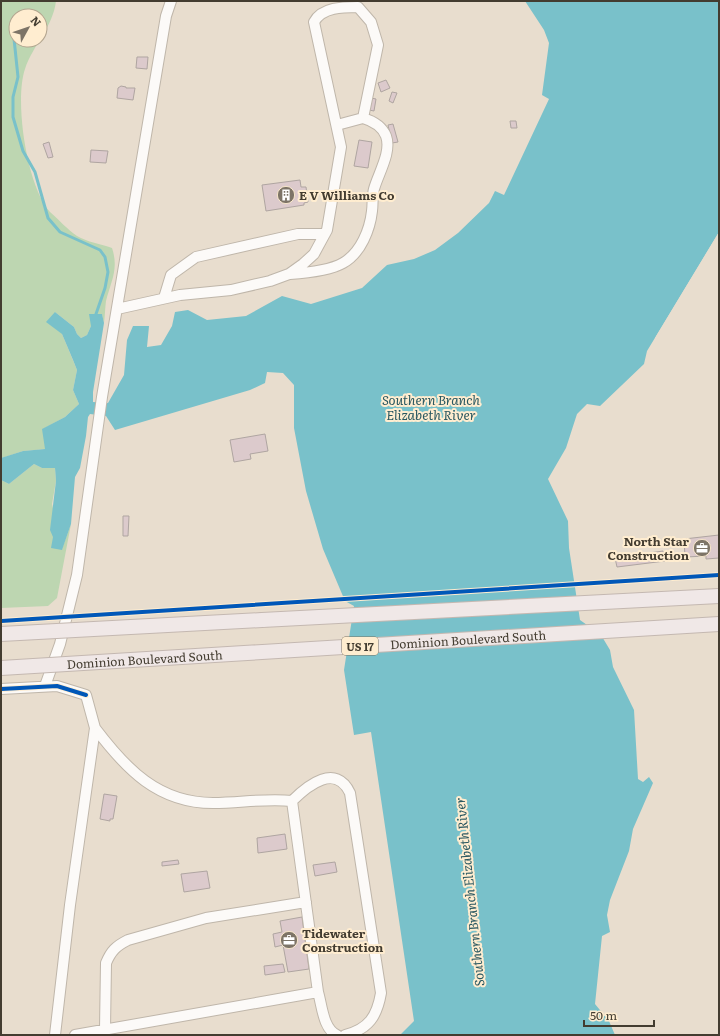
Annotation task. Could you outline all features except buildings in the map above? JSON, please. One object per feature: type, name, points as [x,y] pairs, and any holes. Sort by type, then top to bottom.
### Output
[{"type":"highway","points":[[1,634],[719,596]]},
{"type":"highway","name":"Dominion Boulevard South","points":[[1,668],[719,624]]},
{"type":"street","points":[[45,686],[60,644],[77,576],[102,397],[166,16],[171,1]]},
{"type":"street","points":[[289,274],[314,254],[325,234],[341,147],[314,22],[321,14],[342,7],[358,7],[371,22],[378,39],[363,118]]},
{"type":"street","points":[[117,309],[164,298],[231,290],[289,274],[307,273],[344,263],[359,247],[368,230],[374,191],[387,149],[387,138],[380,127],[373,121],[363,118],[337,125]]},
{"type":"street","points":[[164,298],[171,275],[196,257],[292,235],[325,234]]},
{"type":"street","points":[[1,689],[45,686],[62,687],[86,695],[95,728],[125,766],[152,787],[170,795],[188,800],[212,803],[292,801],[304,789],[316,781],[326,778],[337,780],[347,786],[350,794],[381,993],[379,1008],[370,1022],[358,1031],[345,1035]]},
{"type":"street","points":[[55,1035],[70,905],[95,728]]},
{"type":"street","points":[[292,801],[318,992],[327,1027],[331,1032],[337,1035]]},
{"type":"street","points":[[105,1029],[106,963],[110,953],[117,946],[128,940],[206,918],[306,902]]},
{"type":"street","points":[[75,1035],[318,992]]},
{"type":"green space","points":[[1,1],[56,1],[48,26],[48,8],[8,8],[8,48],[35,48],[25,69],[22,83],[21,101],[22,122],[29,164],[42,200],[50,212],[77,236],[112,248],[115,262],[112,281],[106,301],[104,323],[102,314],[91,326],[87,335],[81,338],[77,334],[74,327],[55,312],[62,334],[77,370],[73,390],[79,404],[65,417],[43,429],[46,449],[23,451],[2,458]]},
{"type":"green space","points":[[34,464],[42,468],[55,468],[56,481],[52,504],[62,549],[71,524],[57,598],[48,606],[1,608],[1,480],[9,484]]},
{"type":"water","name":"Southern Branch Elizabeth River","points":[[525,1],[719,1],[719,232],[647,351],[644,364],[600,406],[587,404],[577,414],[566,448],[548,479],[568,521],[569,548],[580,620],[601,635],[610,650],[613,667],[634,710],[638,779],[643,782],[649,777],[653,783],[633,829],[629,851],[610,900],[607,915],[610,932],[602,936],[595,1004],[609,1021],[615,1035],[400,1035],[414,1021],[371,732],[354,735],[344,670],[354,606],[345,601],[323,549],[306,491],[294,428],[294,385],[283,373],[267,372],[265,383],[250,390],[115,430],[106,416],[90,414],[88,417],[80,468],[75,477],[71,524],[62,550],[51,548],[53,537],[50,530],[56,481],[55,468],[42,468],[34,464],[9,484],[1,480],[1,458],[23,451],[45,449],[42,429],[65,417],[79,404],[73,390],[77,370],[73,360],[62,334],[46,322],[55,312],[74,327],[77,334],[81,338],[87,335],[91,326],[89,314],[102,314],[104,323],[93,392],[93,402],[108,403],[124,375],[127,340],[133,326],[149,326],[147,347],[161,345],[172,326],[175,312],[188,310],[207,320],[246,316],[282,296],[311,304],[362,288],[387,265],[414,259],[435,250],[458,233],[489,203],[495,191],[504,195],[549,99],[542,95],[549,43],[544,30]]},
{"type":"pier","points":[[719,232],[719,236],[657,339],[655,338]]},
{"type":"waterway","points":[[15,48],[18,77],[13,97],[13,117],[23,151],[35,172],[48,218],[60,232],[100,250],[105,257],[108,272],[105,288],[96,314]]},
{"type":"cycle path","points":[[1,621],[719,575]]},
{"type":"cycle path","points":[[1,689],[57,686],[86,695]]},
{"type":"place","name":"E V Williams Co","points":[[286,195]]},
{"type":"place","name":"North Star Construction","points":[[702,548]]},
{"type":"place","name":"Tidewater Construction","points":[[289,940]]}]
